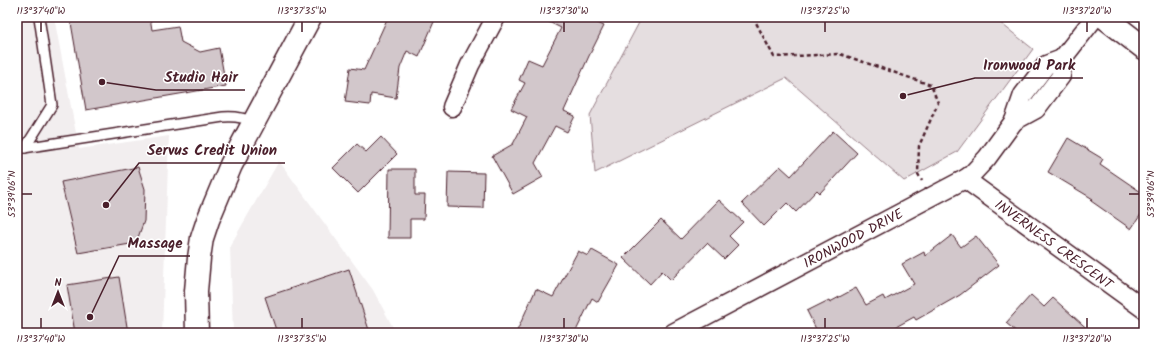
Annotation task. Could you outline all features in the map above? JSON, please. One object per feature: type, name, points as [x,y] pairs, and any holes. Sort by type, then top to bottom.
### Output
[{"type":"street","points":[[197,333],[196,291],[199,258],[202,238],[208,220],[231,165],[310,17]]},
{"type":"street","points":[[452,107],[468,70],[496,17]]},
{"type":"street","name":"IRONWOOD DRIVE","points":[[674,333],[932,197],[972,174],[987,158],[1014,121],[1023,95],[1046,65],[1062,59],[1095,17]]},
{"type":"street","points":[[1104,17],[1144,48]]},
{"type":"street","name":"INVERNESS CRESCENT","points":[[965,179],[1144,309]]},
{"type":"lane","points":[[21,148],[52,105],[39,17]]},
{"type":"lane","points":[[21,148],[223,117],[243,117],[254,122]]},
{"type":"path","points":[[753,17],[774,57],[840,54],[931,85],[938,103],[919,146],[918,174],[932,197]]},
{"type":"shaded area","points":[[17,17],[54,17],[79,149],[169,136],[162,333],[17,333]]},
{"type":"shaded area","points":[[642,17],[993,17],[1033,49],[957,152],[904,181],[786,78],[595,173],[590,115]]},
{"type":"shaded area","points":[[279,161],[373,290],[396,333],[233,333],[230,246]]},
{"type":"building","points":[[70,17],[150,17],[152,30],[178,26],[181,42],[200,52],[219,48],[226,86],[86,110]]},
{"type":"building","points":[[388,17],[436,17],[419,57],[407,51],[400,68],[396,98],[371,94],[370,105],[345,102],[350,68],[364,70]]},
{"type":"building","points":[[539,17],[585,17],[604,26],[564,111],[575,116],[567,132],[555,126],[535,163],[543,177],[513,194],[492,156],[513,144],[527,117],[511,109],[525,83],[519,80],[528,59],[542,65],[561,28]]},
{"type":"building","points":[[833,131],[857,153],[820,193],[817,190],[796,212],[787,203],[764,226],[742,203],[780,166],[791,176]]},
{"type":"building","points":[[381,137],[397,154],[358,193],[333,168],[357,144],[366,152]]},
{"type":"building","points":[[1068,138],[1103,159],[1100,164],[1144,194],[1144,210],[1131,229],[1091,201],[1093,199],[1048,172]]},
{"type":"building","points":[[138,167],[145,189],[144,221],[136,243],[78,253],[61,182]]},
{"type":"building","points":[[389,169],[415,169],[415,195],[425,195],[424,219],[410,219],[410,238],[388,238]]},
{"type":"building","points":[[448,172],[484,173],[483,208],[447,207]]},
{"type":"building","points":[[719,200],[743,222],[729,236],[738,245],[724,259],[707,243],[671,280],[662,271],[650,284],[623,258],[661,220],[681,239]]},
{"type":"building","points":[[952,235],[961,247],[976,236],[999,265],[960,295],[916,320],[914,317],[885,333],[818,333],[807,311],[829,300],[830,302],[856,288],[866,305],[883,296],[885,300],[914,284],[902,264],[924,252],[925,256]]},
{"type":"building","points":[[592,250],[619,265],[598,302],[592,298],[575,333],[566,333],[555,328],[553,333],[516,333],[536,289],[553,297],[578,251],[588,256]]},
{"type":"building","points":[[349,269],[370,333],[277,333],[265,297]]},
{"type":"building","points":[[119,277],[128,333],[75,333],[67,285]]},
{"type":"building","points":[[1031,295],[1044,307],[1053,298],[1092,333],[1018,333],[1006,323]]},
{"type":"place","name":"Studio Hair","points":[[102,82]]},
{"type":"place","name":"Ironwood Park","points":[[903,96]]},
{"type":"place","name":"Servus Credit Union","points":[[106,205]]},
{"type":"place","name":"Massage","points":[[90,317]]}]
